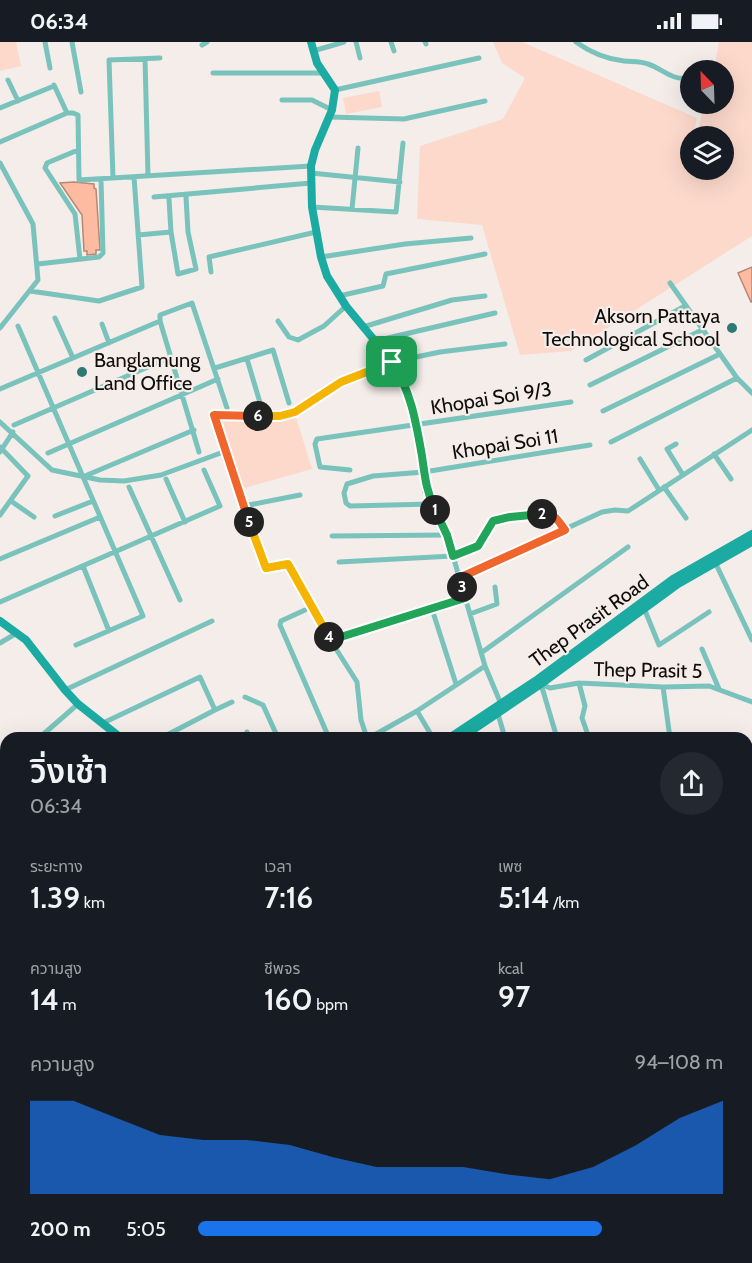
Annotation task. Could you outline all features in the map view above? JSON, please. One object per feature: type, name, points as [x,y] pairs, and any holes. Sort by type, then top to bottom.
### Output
[{"type":"main road","points":[[311,42],[313,51],[335,90],[331,114],[315,150],[311,169],[312,207],[321,257],[327,276],[339,296],[392,362],[403,380],[417,425],[426,491],[447,535],[453,556]]},
{"type":"main road","name":"Thep Prasit Road","points":[[458,732],[501,704],[673,579],[752,534]]},
{"type":"main road","name":"Thep Prasit Road","points":[[470,732],[541,684],[678,584],[752,542]]},
{"type":"main road","points":[[0,621],[26,640],[78,704],[114,732]]},
{"type":"main road","points":[[498,714],[501,704]]},
{"type":"street","points":[[45,42],[50,68]]},
{"type":"street","points":[[72,42],[81,92]]},
{"type":"street","points":[[313,51],[344,42]]},
{"type":"street","points":[[356,42],[360,58]]},
{"type":"street","points":[[391,42],[394,51]]},
{"type":"street","points":[[576,42],[597,55],[647,63],[680,79]]},
{"type":"street","points":[[113,178],[109,60],[160,58]]},
{"type":"street","points":[[335,90],[478,58]]},
{"type":"street","points":[[145,59],[148,176]]},
{"type":"street","points":[[213,73],[324,73]]},
{"type":"street","points":[[8,80],[18,100]]},
{"type":"street","points":[[0,108],[54,85],[67,113]]},
{"type":"street","points":[[282,100],[312,100],[331,114],[404,119],[485,101]]},
{"type":"street","points":[[0,142],[67,113],[73,113],[78,116],[79,180],[311,169],[356,178],[400,182]]},
{"type":"street","points":[[312,207],[396,212],[403,143]]},
{"type":"street","points":[[352,209],[358,148]]},
{"type":"street","points":[[78,150],[47,163],[45,168],[75,214],[80,259]]},
{"type":"street","points":[[0,163],[33,224],[38,264],[38,280],[0,328]]},
{"type":"street","points":[[30,291],[99,301],[142,286],[134,177]]},
{"type":"street","points":[[38,264],[99,257],[103,253],[101,179]]},
{"type":"street","points":[[154,197],[311,183]]},
{"type":"street","points":[[170,277],[196,269],[188,232],[186,198]]},
{"type":"street","points":[[169,200],[171,232],[178,274]]},
{"type":"street","points":[[138,235],[171,232]]},
{"type":"street","points":[[211,272],[209,258],[316,232]]},
{"type":"street","points":[[321,257],[405,244],[471,238]]},
{"type":"street","points":[[339,296],[382,286],[387,274],[484,254]]},
{"type":"street","points":[[672,285],[702,330],[752,393]]},
{"type":"street","points":[[363,327],[452,300],[485,296]]},
{"type":"street","points":[[200,452],[160,315],[192,303],[227,408]]},
{"type":"street","points":[[278,321],[289,337],[298,340],[324,326],[346,306]]},
{"type":"street","points":[[586,360],[685,306]]},
{"type":"street","points":[[375,340],[495,313]]},
{"type":"street","points":[[55,318],[73,358]]},
{"type":"street","points":[[1,387],[160,321]]},
{"type":"street","points":[[102,324],[109,343]]},
{"type":"street","points":[[18,326],[143,616],[76,645]]},
{"type":"street","points":[[590,385],[702,330]]},
{"type":"street","points":[[366,732],[362,720],[357,682],[288,564],[266,568],[214,415],[280,416],[295,412],[341,382],[392,362],[449,350],[505,344]]},
{"type":"street","points":[[215,368],[273,350],[289,403]]},
{"type":"street","points":[[603,411],[720,354]]},
{"type":"street","points":[[14,425],[171,357]]},
{"type":"street","points":[[247,359],[261,406]]},
{"type":"street","points":[[611,442],[738,378]]},
{"type":"street","points":[[48,453],[218,379]]},
{"type":"street","name":"Khopai Soi 9/3","points":[[351,470],[320,467],[315,444],[317,439],[571,402]]},
{"type":"street","points":[[0,422],[52,470],[100,480],[124,481],[161,475],[226,451]]},
{"type":"street","points":[[83,476],[194,430]]},
{"type":"street","points":[[459,578],[602,512],[628,511],[752,430]]},
{"type":"street","points":[[0,515],[28,476],[1,449],[13,432]]},
{"type":"street","points":[[676,444],[667,449],[683,475]]},
{"type":"street","name":"Khopai Soi 11","points":[[432,504],[351,506],[346,504],[344,493],[347,484],[373,476],[424,472],[590,445]]},
{"type":"street","points":[[714,454],[731,479]]},
{"type":"street","points":[[640,459],[686,518]]},
{"type":"street","points":[[0,600],[220,506],[204,470]]},
{"type":"street","points":[[166,479],[185,522]]},
{"type":"street","points":[[129,487],[180,600]]},
{"type":"street","points":[[244,506],[300,495]]},
{"type":"street","points":[[11,501],[34,517]]},
{"type":"street","points":[[56,516],[93,501]]},
{"type":"street","points":[[339,562],[453,556],[478,546],[491,524],[496,520],[549,513],[556,517],[565,530]]},
{"type":"street","points":[[0,559],[100,517]]},
{"type":"street","points":[[332,536],[447,535]]},
{"type":"street","points":[[481,653],[628,547]]},
{"type":"street","points":[[453,556],[485,666],[501,704]]},
{"type":"street","points":[[715,562],[752,640]]},
{"type":"street","points":[[82,566],[109,631]]},
{"type":"street","points":[[470,614],[497,604],[495,587]]},
{"type":"street","points":[[331,640],[465,598]]},
{"type":"street","points":[[644,608],[659,645],[709,612]]},
{"type":"street","points":[[432,609],[456,684]]},
{"type":"street","points":[[305,610],[281,621],[280,625],[326,732]]},
{"type":"street","points":[[65,690],[212,621]]},
{"type":"street","points":[[702,649],[719,689]]},
{"type":"street","points":[[379,732],[417,711],[485,666]]},
{"type":"street","points":[[103,723],[200,676],[215,710]]},
{"type":"street","points":[[579,683],[585,706],[582,718],[587,732]]},
{"type":"street","name":"Thep Prasit 5","points":[[541,684],[550,688],[579,683],[663,687],[709,686],[752,702]]},
{"type":"street","points":[[541,684],[555,732]]},
{"type":"street","points":[[663,687],[669,732]]},
{"type":"street","points":[[245,697],[263,705],[275,732]]},
{"type":"street","points":[[173,732],[232,702]]},
{"type":"street","points":[[46,732],[78,704]]},
{"type":"street","points":[[417,711],[429,732]]},
{"type":"street","points":[[498,714],[503,732]]},
{"type":"shaded area","points":[[0,42],[16,42],[21,66],[0,71]]},
{"type":"shaded area","points":[[493,42],[522,42],[680,111],[680,114],[697,118],[695,126],[680,126],[680,180],[734,180],[734,126],[699,126],[702,114],[734,114],[734,60],[716,60],[719,42],[752,42],[752,236],[571,351],[520,355],[482,225],[417,219],[420,146],[503,119],[525,78],[502,63]]},
{"type":"shaded area","points":[[379,91],[382,107],[346,114],[343,98]]},
{"type":"shaded area","points":[[60,183],[94,184],[96,189],[100,250],[96,250],[96,254],[87,255],[87,251],[84,251],[82,215]]},
{"type":"shaded area","points":[[752,267],[752,302],[751,302],[738,273]]},
{"type":"shaded area","points":[[295,414],[312,469],[241,489],[220,419],[280,419]]},
{"type":"place","name":"Aksorn Pattaya Technological School","points":[[732,328]]},
{"type":"place","name":"Banglamung Land Office","points":[[82,372]]},
{"type":"route","points":[[392,362],[409,394],[417,425],[426,491],[447,535],[453,556],[478,546],[493,521],[496,520],[549,513],[556,517],[565,530],[459,578],[465,598],[331,640],[288,564],[266,568],[214,415],[280,416],[295,412],[341,382],[392,362]]}]
